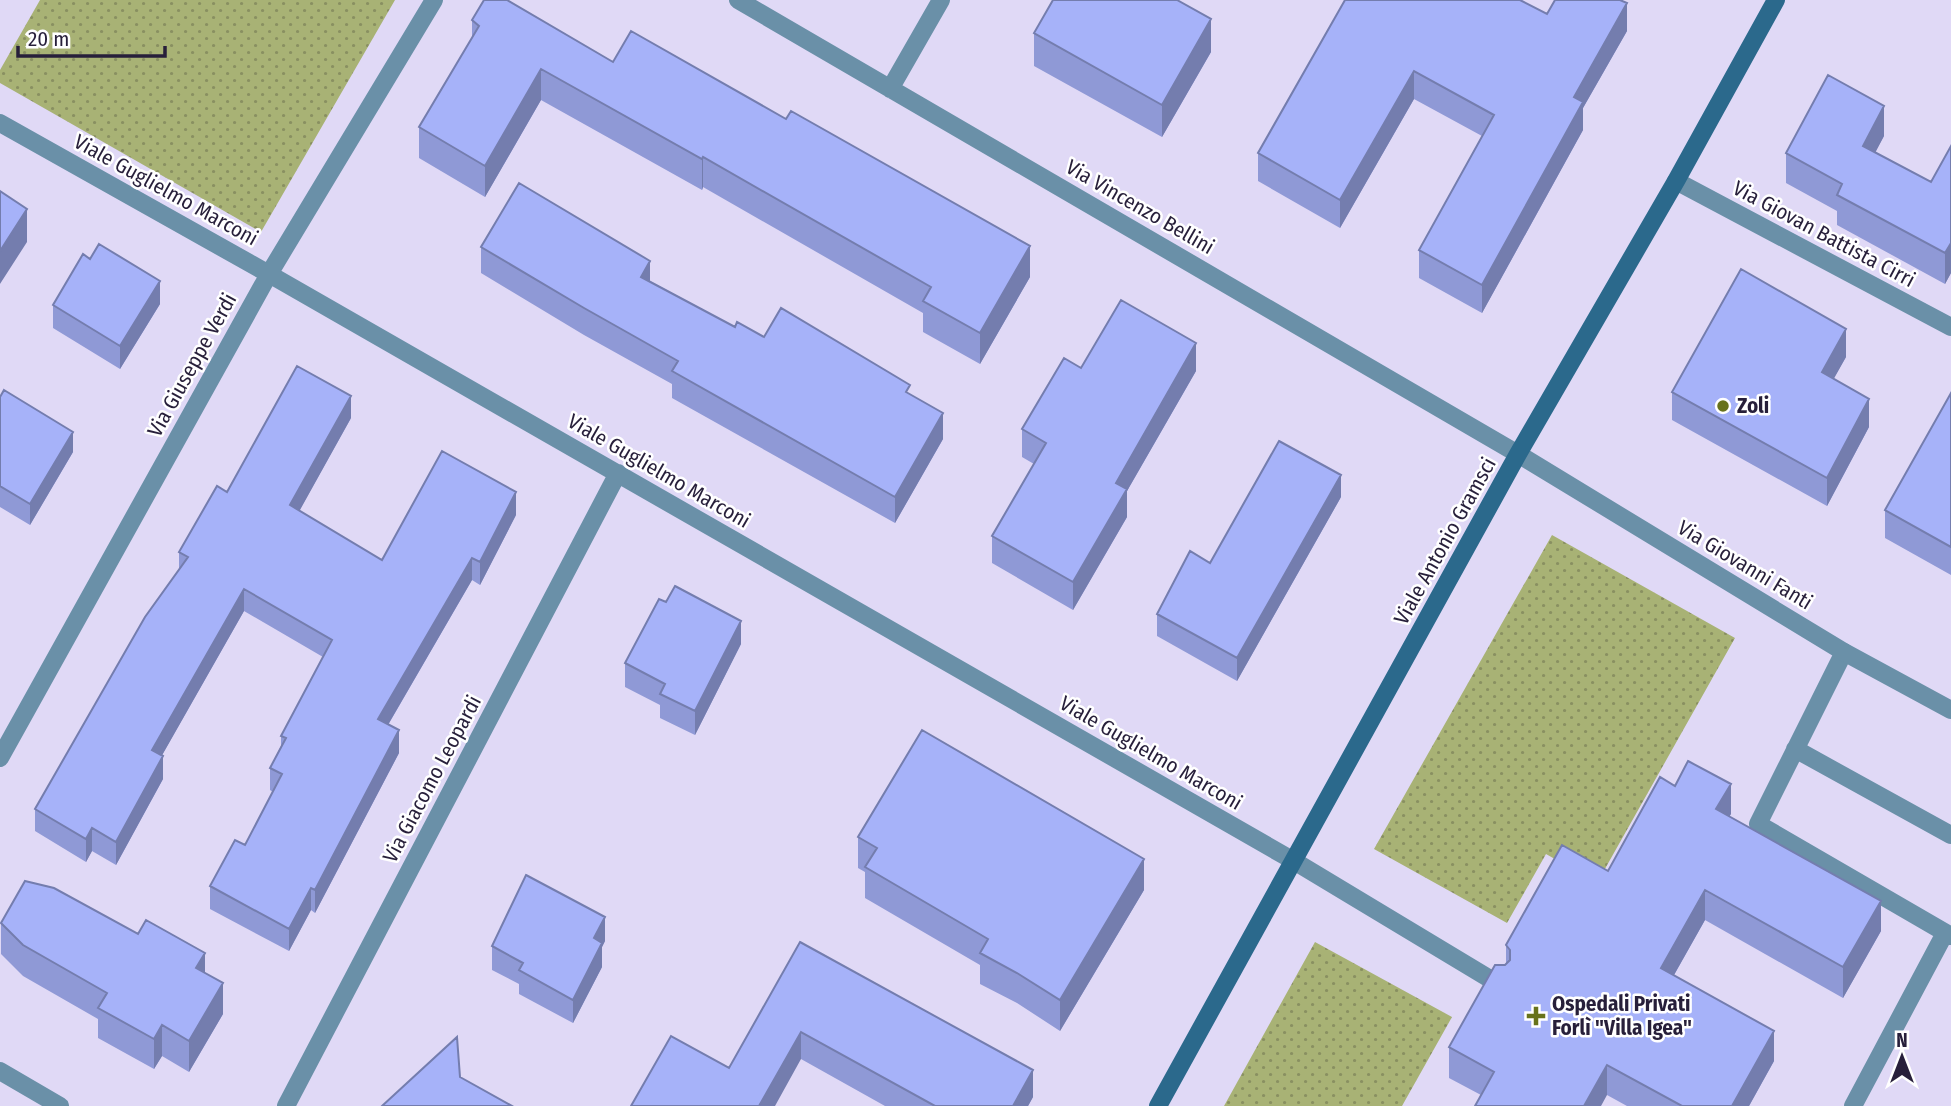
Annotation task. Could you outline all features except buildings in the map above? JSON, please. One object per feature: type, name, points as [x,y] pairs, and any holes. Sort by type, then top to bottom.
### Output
[{"type":"main road","name":"Viale Antonio Gramsci","points":[[1158,1106],[1518,454],[1676,181],[1776,0]]},
{"type":"street","name":"Via Giuseppe Verdi","points":[[0,758],[269,274],[433,0]]},
{"type":"street","name":"Via Vincenzo Bellini","points":[[738,0],[1518,454]]},
{"type":"street","points":[[890,89],[940,0]]},
{"type":"street","name":"Viale Guglielmo Marconi","points":[[0,123],[618,473],[1294,861],[1500,985]]},
{"type":"street","name":"Via Giovan Battista Cirri","points":[[1676,181],[1951,327]]},
{"type":"street","name":"Via Giovanni Fanti","points":[[1518,454],[1844,652],[1951,710]]},
{"type":"street","name":"Via Giacomo Leopardi","points":[[286,1106],[618,473]]},
{"type":"street","points":[[1844,652],[1758,824],[1948,935],[1853,1106]]},
{"type":"street","points":[[1795,749],[1951,835]]},
{"type":"street","points":[[0,1071],[60,1106]]},
{"type":"green space","points":[[40,0],[395,0],[261,232],[0,83],[0,70]]},
{"type":"green space","points":[[1552,535],[1735,638],[1597,883],[1546,854],[1507,923],[1374,849]]},
{"type":"green space","points":[[1315,942],[1452,1017],[1402,1106],[1224,1106]]},
{"type":"place","name":"Zoli","points":[[1723,406]]},
{"type":"place","name":"Ospedali Privati Forlì \"Villa Igea\"","points":[[1536,1016]]}]
